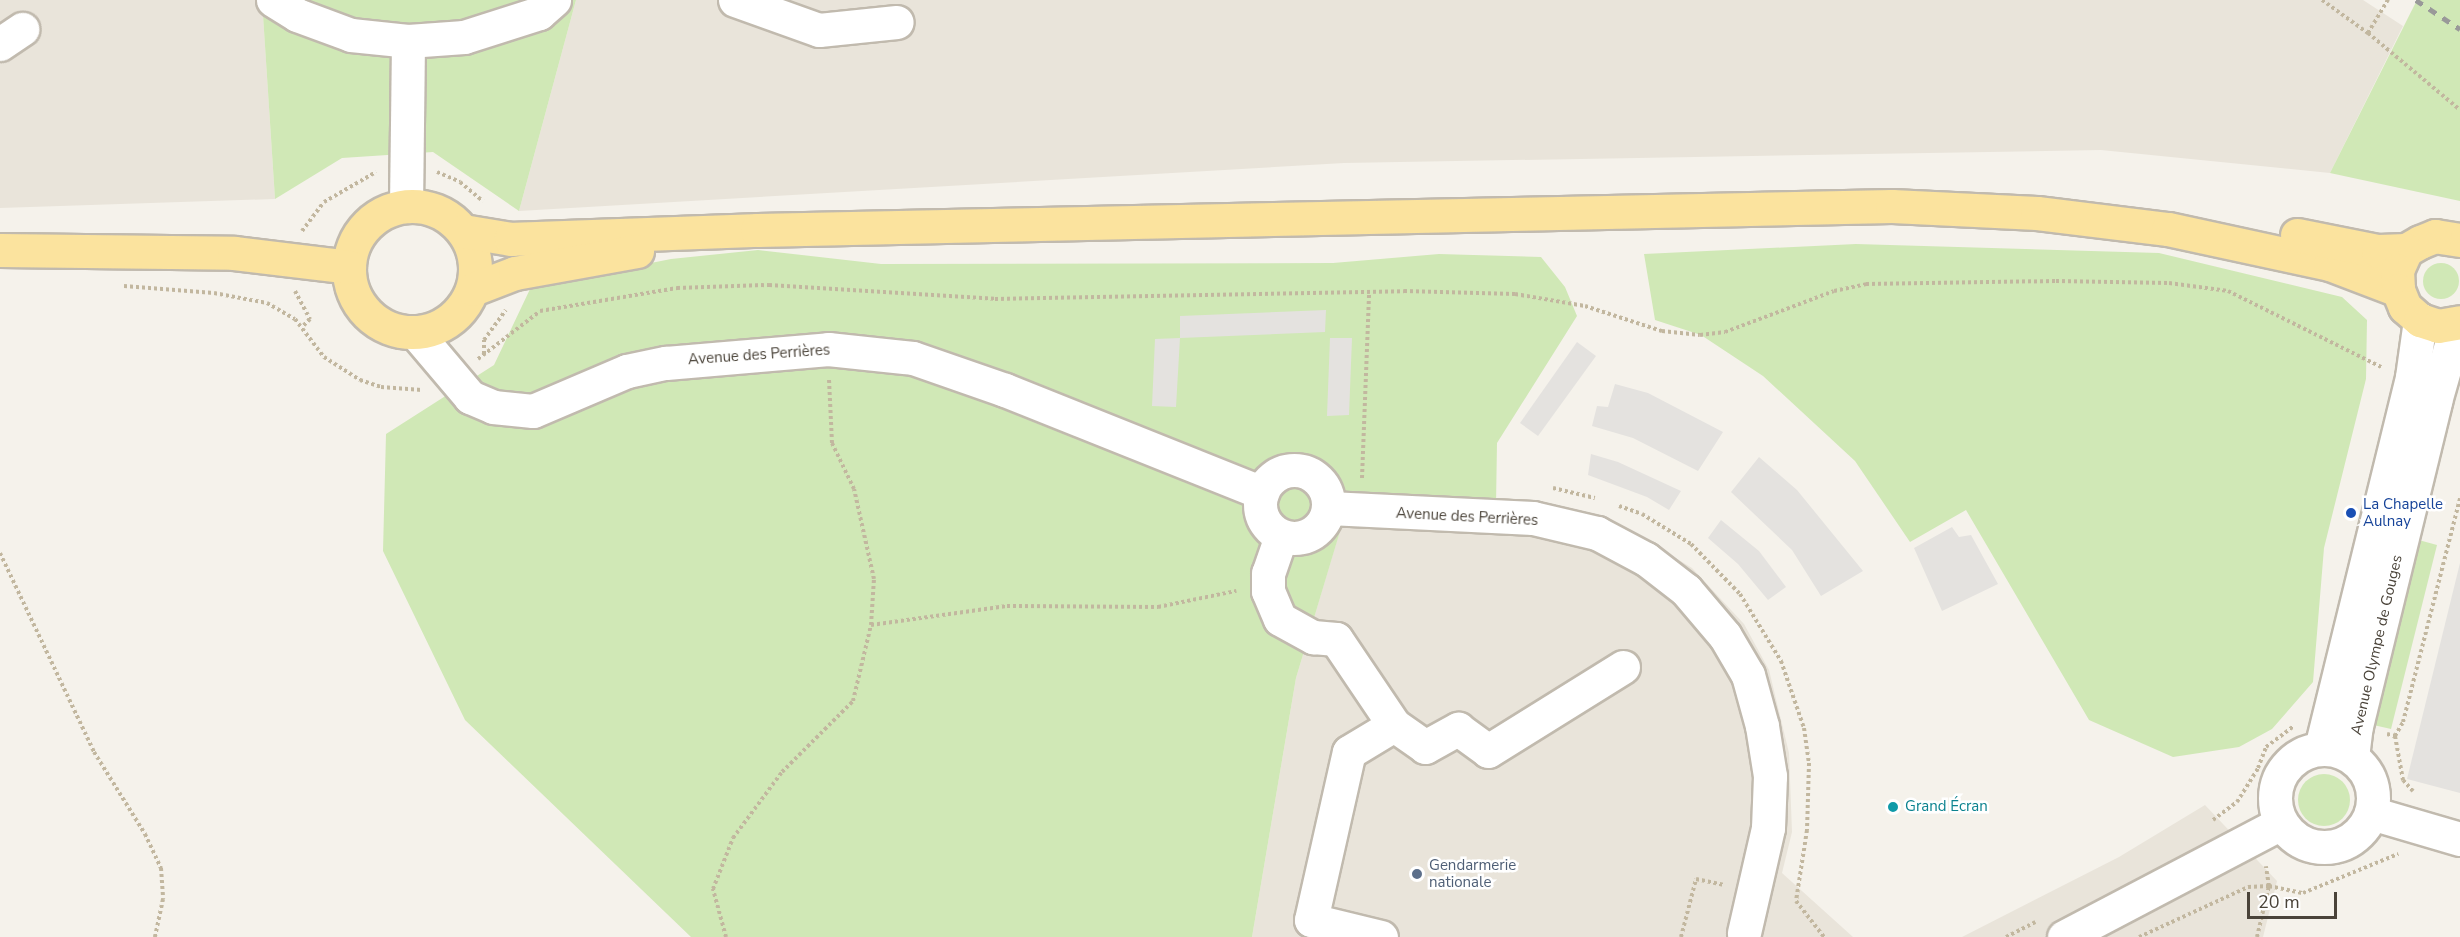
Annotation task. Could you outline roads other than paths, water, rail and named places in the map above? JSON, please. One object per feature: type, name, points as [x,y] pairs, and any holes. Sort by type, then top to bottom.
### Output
[{"type":"main road","points":[[463,231],[472,249],[476,269],[473,289],[464,306],[451,320],[416,333],[395,331],[369,314],[352,288],[349,267],[360,233],[372,220],[406,206],[437,212],[463,231],[512,239],[757,230],[1892,206],[2029,194],[2097,199],[2164,208],[2378,251],[2406,250],[2435,236],[2458,236]]},
{"type":"main road","points":[[1892,206],[2037,213],[2168,230],[2330,264],[2398,290]]},
{"type":"main road","points":[[473,289],[515,273],[757,230]]},
{"type":"main road","points":[[0,250],[234,253],[349,267]]},
{"type":"main road","points":[[2406,250],[2397,270],[2398,290],[2404,307],[2420,320],[2438,326],[2459,323]]},
{"type":"street","points":[[273,0],[297,15],[351,35],[408,41],[464,37],[539,13],[554,0]]},
{"type":"street","points":[[735,0],[819,30],[897,22]]},
{"type":"street","points":[[406,206],[408,41]]},
{"type":"street","name":"Avenue Olympe de Gouges","points":[[2321,748],[2412,377],[2420,320]]},
{"type":"street","name":"Avenue Olympe de Gouges","points":[[2352,757],[2429,424],[2459,323]]},
{"type":"street","name":"Avenue des Perrières","points":[[416,333],[450,379],[470,397],[493,407],[533,411],[627,371],[666,363],[828,349],[913,358],[1005,390],[1262,493]]},
{"type":"street","points":[[1285,471],[1307,472],[1324,487],[1329,508],[1320,527],[1312,534],[1291,539],[1281,536],[1261,513],[1262,493],[1267,483],[1285,471]]},
{"type":"street","name":"Avenue des Perrières","points":[[1329,508],[1360,512],[1533,518],[1586,530],[1646,559],[1686,590],[1725,636],[1737,655],[1748,675],[1762,726],[1770,776],[1768,828],[1748,936]]},
{"type":"street","points":[[1281,536],[1268,573],[1268,591],[1280,619],[1313,636],[1336,639],[1394,725],[1425,747],[1458,729],[1488,751],[1623,667]]},
{"type":"street","points":[[1381,937],[1311,920],[1350,752],[1394,725]]},
{"type":"street","points":[[2321,748],[2352,757],[2371,782],[2372,813],[2353,839],[2330,847],[2306,844],[2281,823],[2275,790],[2280,774],[2290,761],[2321,748]]},
{"type":"street","points":[[2372,813],[2411,808],[2460,839]]},
{"type":"street","points":[[2064,937],[2281,823]]},
{"type":"railway","points":[[2416,0],[2460,29]]},
{"type":"place","name":"La Chapelle Aulnay","points":[[2351,513]]},
{"type":"place","name":"Grand Écran","points":[[1893,807]]},
{"type":"place","name":"Gendarmerie nationale","points":[[1417,874]]}]
